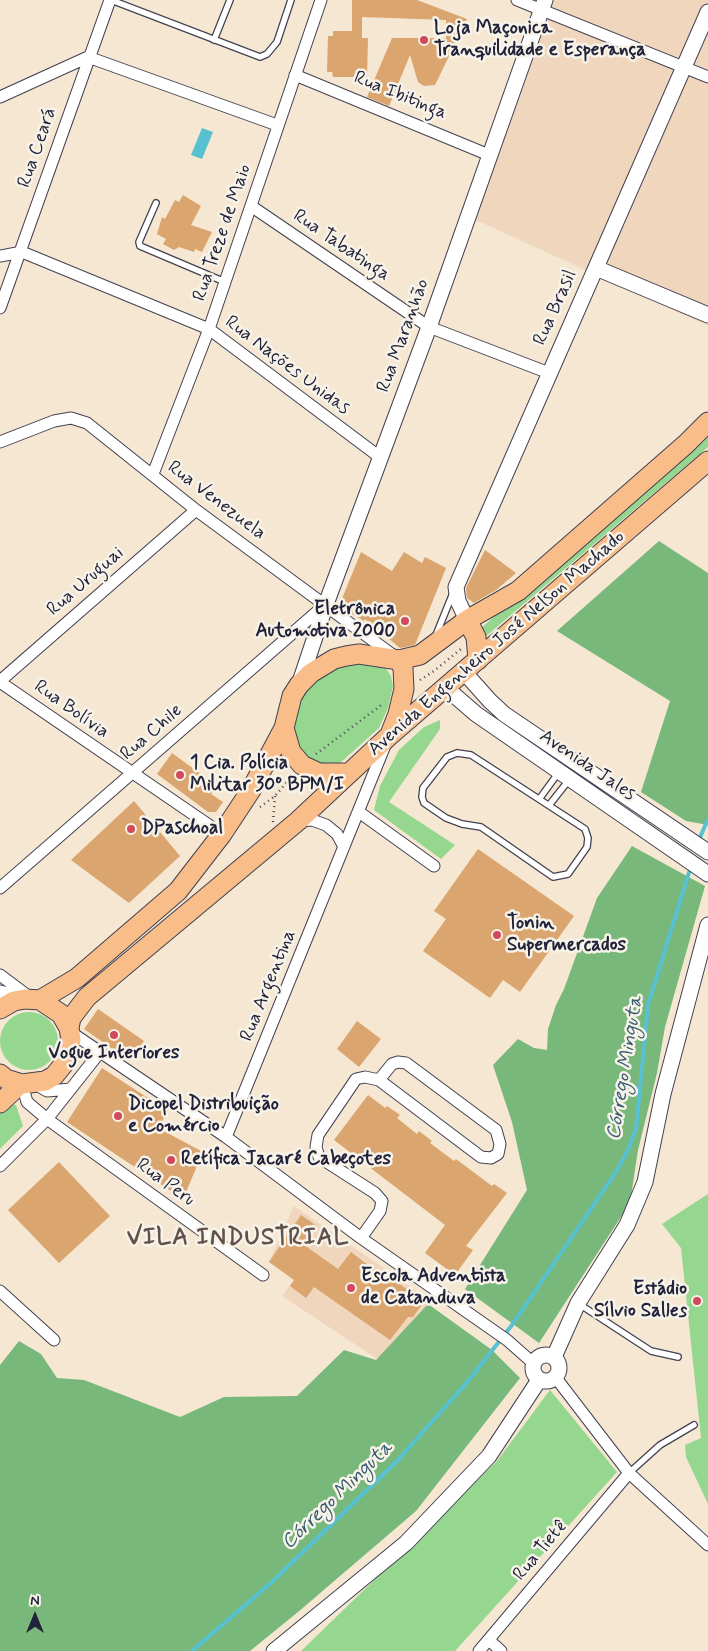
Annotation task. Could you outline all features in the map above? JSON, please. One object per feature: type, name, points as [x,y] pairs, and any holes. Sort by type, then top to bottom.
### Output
[{"type":"main road","name":"Avenida Engenheiro José Nelson Machado","points":[[0,1009],[14,1001],[32,999],[77,978],[178,891],[222,834],[251,790],[284,728],[287,711],[299,685],[324,664],[346,656],[359,654],[399,660],[420,655],[467,620],[518,591],[686,444],[708,422]]},
{"type":"main road","name":"Avenida Engenheiro José Nelson Machado","points":[[0,1103],[26,1084],[54,1076],[61,1069],[70,1050],[70,1018],[87,997],[298,821],[389,736],[708,462]]},
{"type":"main road","points":[[467,620],[476,637],[471,666]]},
{"type":"main road","points":[[389,736],[398,714],[404,688],[403,668],[399,660]]},
{"type":"main road","points":[[284,728],[291,752],[302,765],[319,773],[349,773]]},
{"type":"main road","points":[[32,999],[56,1009],[69,1029]]},
{"type":"main road","points":[[0,1074],[26,1084]]},
{"type":"street","name":"Rua Ceará","points":[[0,308],[22,252],[88,57],[110,0]]},
{"type":"street","name":"Rua Treze de Maio","points":[[153,474],[209,329],[321,0]]},
{"type":"street","points":[[517,0],[543,5],[708,77]]},
{"type":"street","name":"Rua Maranhão","points":[[299,685],[326,604],[381,458],[543,5]]},
{"type":"street","name":"Rua Brasil","points":[[456,586],[708,12]]},
{"type":"street","points":[[0,96],[88,57],[277,126]]},
{"type":"street","name":"Rua Ibitinga","points":[[295,75],[489,155]]},
{"type":"street","name":"Rua Tabatinga","points":[[251,206],[428,327],[549,373]]},
{"type":"street","points":[[0,256],[22,252]]},
{"type":"street","name":"Rua Nações Unidas","points":[[22,252],[209,329],[381,458]]},
{"type":"street","points":[[596,268],[708,314]]},
{"type":"street","name":"Rua Venezuela","points":[[0,442],[54,420],[71,418],[87,423],[196,510],[326,604],[399,660]]},
{"type":"street","name":"Rua Uruguai","points":[[0,682],[196,510]]},
{"type":"street","points":[[456,586],[458,601],[467,620]]},
{"type":"street","name":"Rua Chile","points":[[0,888],[326,604]]},
{"type":"street","name":"Avenida Jales","points":[[471,666],[490,701],[504,714],[700,847]]},
{"type":"street","name":"Rua Bolívia","points":[[0,682],[222,834]]},
{"type":"street","name":"Avenida Jales","points":[[446,688],[476,714],[708,874]]},
{"type":"street","name":"Rua Argentina","points":[[226,1138],[389,736]]},
{"type":"street","points":[[359,812],[434,866]]},
{"type":"street","points":[[298,821],[312,820],[326,825],[337,834],[344,847]]},
{"type":"street","points":[[554,1357],[578,1303],[627,1225],[645,1182],[663,1094],[708,926]]},
{"type":"street","points":[[0,975],[32,999]]},
{"type":"street","points":[[0,993],[32,999]]},
{"type":"street","points":[[69,1029],[226,1138],[360,1238],[502,1337],[534,1364]]},
{"type":"street","points":[[0,1166],[47,1119],[100,1052]]},
{"type":"street","points":[[360,1238],[380,1211],[382,1202],[375,1193],[319,1157],[316,1147],[318,1135],[356,1079],[364,1077],[379,1080],[481,1157],[491,1158],[498,1154],[500,1144],[496,1130],[406,1063],[398,1062],[392,1064],[379,1080]]},
{"type":"street","points":[[26,1084],[47,1091],[71,1089]]},
{"type":"street","name":"Rua Peru","points":[[26,1084],[27,1102],[47,1119],[263,1275]]},
{"type":"street","points":[[0,1291],[54,1340]]},
{"type":"street","points":[[542,1355],[554,1357],[560,1367],[556,1378],[550,1381],[538,1380],[532,1370],[534,1364],[542,1355]]},
{"type":"street","points":[[556,1378],[629,1473],[708,1545]]},
{"type":"street","points":[[274,1651],[412,1537],[489,1456],[538,1380]]},
{"type":"street","name":"Rua Tietê","points":[[479,1651],[629,1473]]},
{"type":"street","points":[[488,1640],[501,1651]]},
{"type":"lane","points":[[110,0],[260,58],[267,54],[277,42],[291,0]]},
{"type":"lane","points":[[214,40],[230,0]]},
{"type":"lane","points":[[156,203],[138,242],[140,246],[225,282]]},
{"type":"lane","points":[[430,648],[456,586]]},
{"type":"lane","points":[[457,753],[471,755],[550,804],[585,829],[588,838],[587,847],[583,854],[568,874],[560,877],[553,877],[481,826],[462,824],[446,818],[424,803],[422,797],[423,788],[447,757],[457,753]]},
{"type":"lane","points":[[540,798],[565,776]]},
{"type":"lane","points":[[550,804],[565,776]]},
{"type":"lane","points":[[578,1303],[651,1351],[671,1357],[678,1357]]},
{"type":"lane","points":[[629,1473],[660,1445],[694,1425]]},
{"type":"path","points":[[275,796],[302,765],[404,688],[434,671],[476,637]]},
{"type":"shaded area","points":[[543,0],[708,0],[708,326],[465,215]]},
{"type":"shaded area","name":"Escola Adventista de Catanduva","points":[[294,1206],[431,1301],[379,1360],[282,1296],[294,1280],[269,1262]]},
{"type":"green space","points":[[708,428],[708,447],[485,637],[480,629]]},
{"type":"green space","points":[[659,541],[708,573],[708,825],[686,821],[641,792],[670,701],[557,631]]},
{"type":"green space","points":[[350,660],[384,666],[391,676],[393,686],[388,708],[379,728],[340,763],[324,767],[309,763],[291,743],[290,708],[313,676]]},
{"type":"green space","points":[[440,720],[440,729],[389,802],[455,845],[441,859],[374,810],[380,786],[399,750],[424,727]]},
{"type":"green space","points":[[632,846],[705,886],[665,1027],[657,1073],[638,1150],[630,1203],[539,1343],[465,1289],[527,1190],[512,1122],[493,1065],[518,1039],[534,1048],[547,1050],[548,1029],[597,898]]},
{"type":"green space","points":[[29,1012],[40,1014],[53,1025],[58,1041],[56,1052],[45,1065],[29,1070],[18,1068],[5,1057],[0,1041],[2,1030],[13,1017]]},
{"type":"green space","points":[[11,1104],[16,1105],[23,1126],[0,1149],[0,1113]]},
{"type":"green space","name":"Estádio Sílvio Salles","points":[[708,1194],[708,1504],[686,1457],[685,1445],[701,1438],[681,1248],[662,1224]]},
{"type":"green space","points":[[428,1304],[492,1350],[520,1378],[416,1511],[250,1651],[0,1651],[0,1365],[19,1341],[41,1354],[57,1378],[84,1380],[180,1417],[224,1397],[297,1396],[344,1350],[376,1360]]},
{"type":"green space","points":[[550,1390],[617,1472],[455,1651],[301,1651],[497,1461]]},
{"type":"water","points":[[202,128],[213,132],[202,159],[191,155]]},
{"type":"building","points":[[352,0],[417,0],[467,19],[435,85],[424,86],[418,82],[410,55],[389,106],[367,97],[392,38],[446,38],[446,20],[362,17],[362,38],[368,38],[367,77],[333,77],[332,72],[327,72],[328,36],[333,36],[333,31],[352,31]]},
{"type":"building","points":[[183,195],[201,206],[191,225],[212,232],[202,252],[195,249],[194,252],[179,247],[174,250],[163,244],[166,239],[157,234],[162,217],[165,219],[175,200],[179,202]]},
{"type":"building","points":[[485,550],[516,573],[496,590],[474,603],[467,598],[466,588]]},
{"type":"building","points":[[361,552],[392,571],[404,552],[422,563],[425,557],[446,568],[415,645],[400,648],[365,619],[364,621],[339,606]]},
{"type":"building","points":[[172,753],[217,786],[211,794],[223,802],[216,812],[208,812],[157,774]]},
{"type":"building","name":"DPaschoal","points":[[134,801],[180,856],[129,903],[71,860]]},
{"type":"building","name":"Tonin Supermercados","points":[[478,849],[574,916],[520,992],[503,980],[490,998],[423,951],[446,919],[434,911]]},
{"type":"building","name":"Vogue Interiores","points":[[98,1009],[144,1041],[130,1061],[84,1029]]},
{"type":"building","points":[[357,1021],[381,1039],[359,1067],[337,1049]]},
{"type":"building","name":"Dicopel Distribuição e Comércio","points":[[102,1068],[168,1111],[158,1128],[203,1152],[183,1199],[67,1122]]},
{"type":"building","points":[[368,1095],[385,1108],[387,1106],[400,1115],[397,1118],[417,1134],[419,1131],[432,1141],[430,1143],[454,1161],[456,1159],[492,1186],[494,1184],[507,1193],[466,1246],[473,1250],[455,1275],[425,1253],[445,1225],[334,1140]]},
{"type":"building","points":[[59,1162],[110,1216],[59,1263],[8,1210]]},
{"type":"building","points":[[301,1215],[317,1226],[304,1245],[338,1269],[351,1252],[390,1282],[393,1279],[424,1302],[413,1317],[408,1317],[390,1340],[314,1287],[306,1298],[290,1286],[294,1280],[269,1262]]},
{"type":"waterway","name":"Córrego Minguta","points":[[698,842],[708,819]]},
{"type":"waterway","name":"Córrego Minguta","points":[[192,1651],[273,1581],[398,1460],[469,1380],[512,1325],[616,1172],[627,1152],[636,1129],[648,1005],[691,866]]},
{"type":"place","name":"Loja Maçonica Tranquilidade e Esperança","points":[[424,40]]},
{"type":"place","name":"Eletrônica Automotiva 2000","points":[[405,621]]},
{"type":"place","name":"1 Cia. Polícia Militar 30º BPM/I","points":[[180,775]]},
{"type":"place","name":"DPaschoal","points":[[131,829]]},
{"type":"place","name":"Tonin Supermercados","points":[[497,935]]},
{"type":"place","name":"Vogue Interiores","points":[[114,1035]]},
{"type":"place","name":"Dicopel Distribuição e Comércio","points":[[118,1116]]},
{"type":"place","name":"Retífica Jacaré Cabeçotes","points":[[171,1160]]},
{"type":"place","name":"Escola Adventista de Catanduva","points":[[351,1288]]},
{"type":"place","name":"Estádio Sílvio Salles","points":[[697,1301]]},
{"type":"district","name":"VILA INDUSTRIAL","points":[[238,1239]]}]
